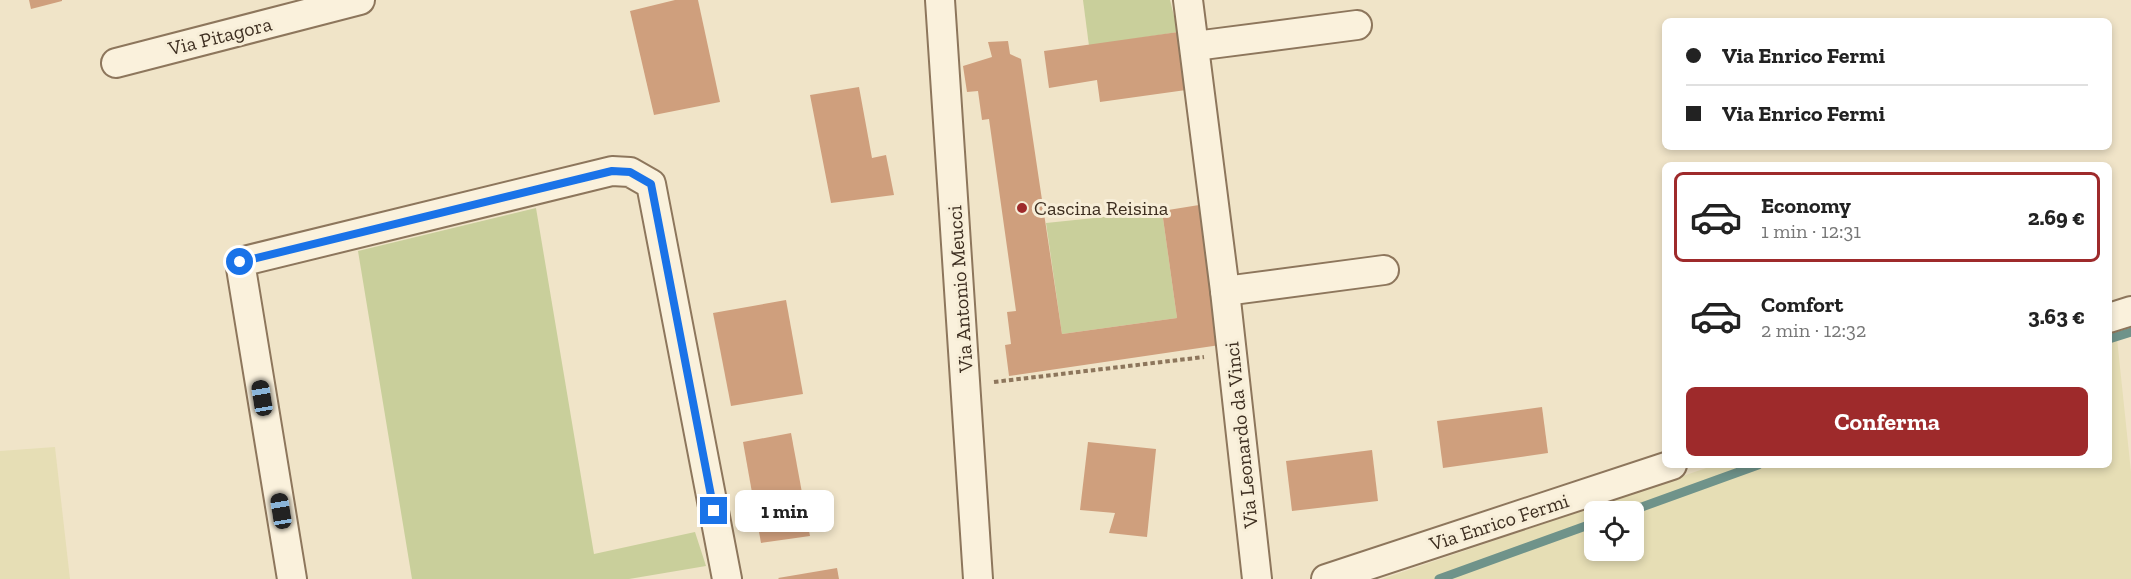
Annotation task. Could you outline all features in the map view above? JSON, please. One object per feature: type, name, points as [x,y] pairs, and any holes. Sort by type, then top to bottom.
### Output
[{"type":"street","name":"Via Pitagora","points":[[116,63],[360,0]]},
{"type":"street","name":"Via Antonio Meucci","points":[[940,0],[978,579]]},
{"type":"street","name":"Via Leonardo da Vinci","points":[[1188,0],[1233,354],[1257,579]]},
{"type":"street","points":[[1195,46],[1357,25]]},
{"type":"street","points":[[292,579],[240,262],[612,171],[630,172],[651,184],[727,579]]},
{"type":"street","points":[[1225,291],[1384,270]]},
{"type":"street","points":[[2112,317],[2131,311]]},
{"type":"street","name":"Via Enrico Fermi","points":[[1326,579],[1663,468]]},
{"type":"path","points":[[967,386],[1233,354]]},
{"type":"shaded area","points":[[2116,329],[2131,472],[2131,579],[1382,579],[1584,510],[1584,561],[1644,561],[1644,501],[1610,501],[1706,468],[2112,468],[2112,331]]},
{"type":"shaded area","points":[[55,447],[70,579],[0,579],[0,451]]},
{"type":"green space","points":[[1083,0],[1170,0],[1178,32],[1089,46]]},
{"type":"green space","points":[[536,208],[594,554],[695,532],[706,566],[629,579],[412,579],[358,251]]},
{"type":"green space","points":[[1162,211],[1177,318],[1062,334],[1046,223]]},
{"type":"building","points":[[29,0],[62,0],[62,1],[31,9]]},
{"type":"building","points":[[675,0],[698,0],[720,102],[654,115],[630,11]]},
{"type":"building","points":[[1178,32],[1186,90],[1100,102],[1097,80],[1049,88],[1044,51]]},
{"type":"building","name":"Cascina Reisina","points":[[1008,41],[1010,54],[1021,59],[1062,334],[1177,318],[1162,211],[1199,205],[1220,345],[1009,376],[1005,345],[1011,344],[1007,312],[1016,311],[989,119],[982,120],[978,91],[967,92],[963,66],[992,57],[988,42]]},
{"type":"building","points":[[859,87],[872,158],[886,155],[894,195],[831,203],[810,95]]},
{"type":"building","points":[[786,300],[803,394],[731,406],[713,313]]},
{"type":"building","points":[[1542,407],[1548,453],[1443,468],[1437,421]]},
{"type":"building","points":[[791,433],[810,536],[761,543],[743,442]]},
{"type":"building","points":[[1088,442],[1156,449],[1147,537],[1109,533],[1115,513],[1080,510]]},
{"type":"building","points":[[1372,450],[1378,501],[1292,511],[1286,461]]},
{"type":"building","points":[[837,568],[839,579],[778,578]]},
{"type":"waterway","points":[[2112,338],[2131,332]]},
{"type":"waterway","points":[[1644,506],[1750,468]]},
{"type":"waterway","points":[[1439,579],[1584,527]]},
{"type":"place","name":"Cascina Reisina","points":[[1022,208]]},
{"type":"route","points":[[240,262],[612,171],[630,172],[651,184],[714,511]]}]
